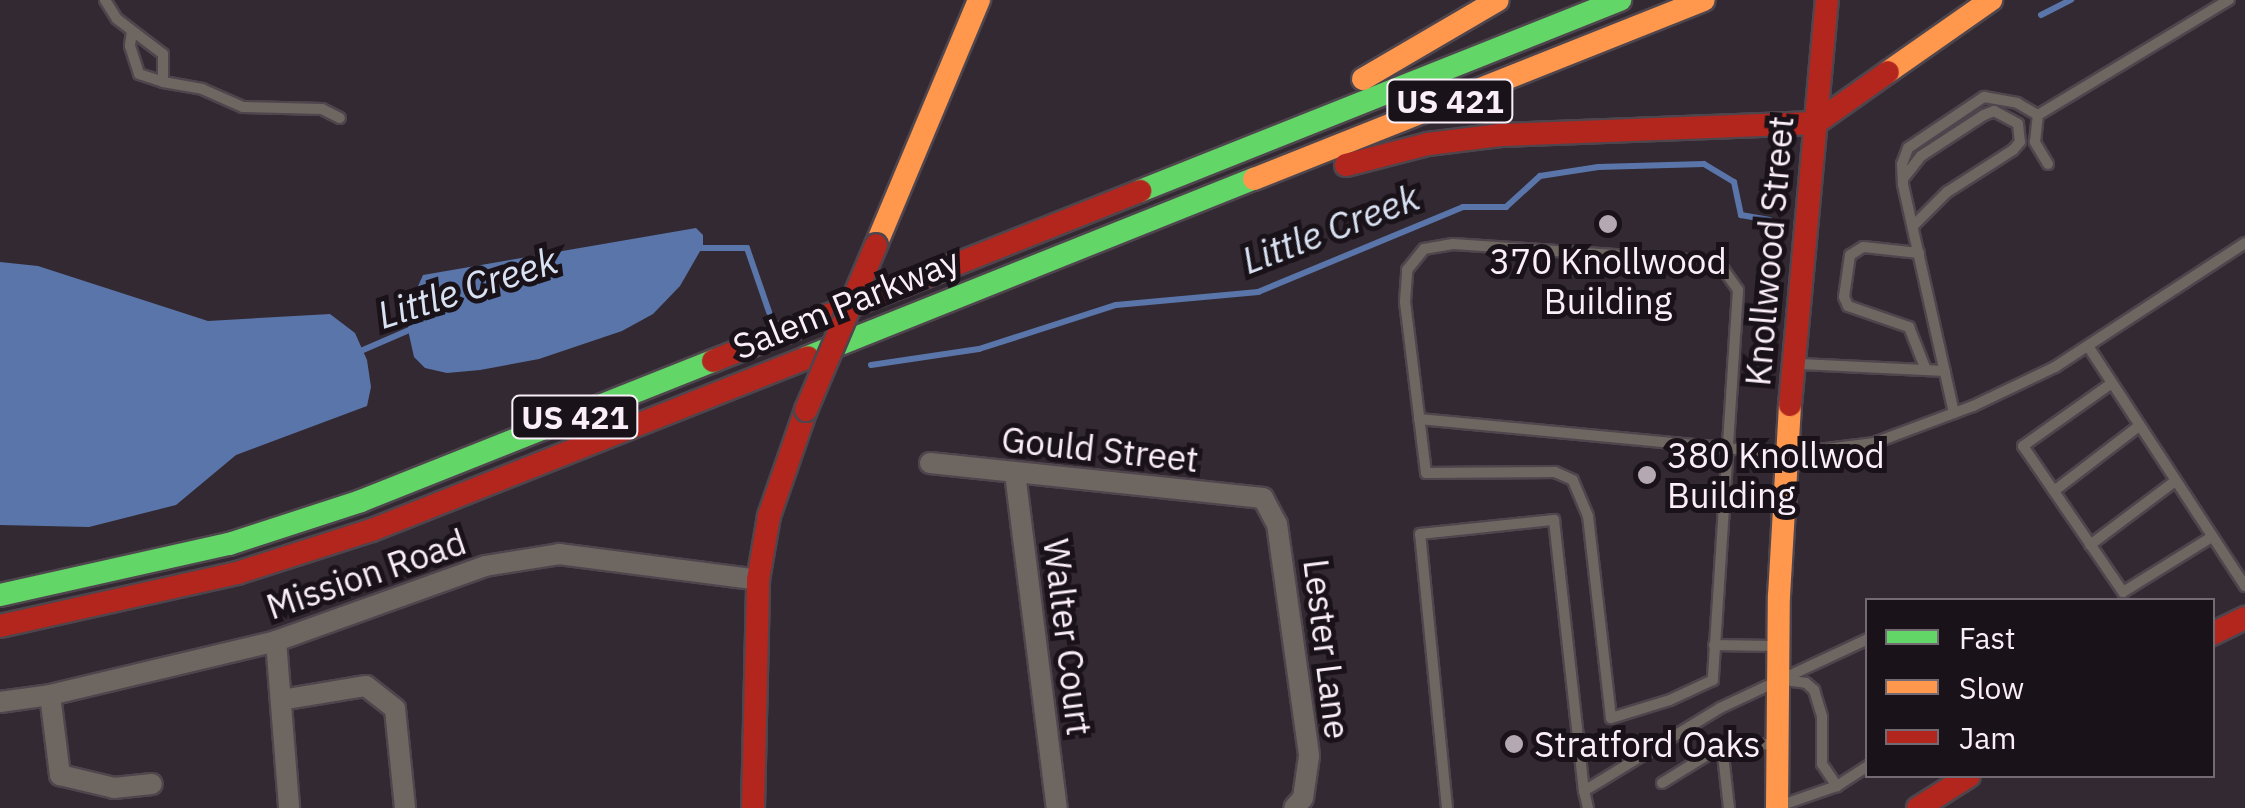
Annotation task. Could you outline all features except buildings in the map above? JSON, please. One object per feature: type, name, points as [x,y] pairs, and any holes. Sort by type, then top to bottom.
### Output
[{"type":"main road","points":[[753,808],[758,580],[768,516],[806,410],[979,0]]},
{"type":"main road","points":[[1174,177],[1191,153],[1393,64],[1498,0]]},
{"type":"main road","name":"Salem Parkway","points":[[0,595],[160,562],[345,507],[1620,0]]},
{"type":"main road","name":"Salem Parkway","points":[[0,626],[185,587],[356,535],[1704,0]]},
{"type":"main road","points":[[1197,202],[1225,208],[1341,166],[1465,138],[1816,123],[1991,0]]},
{"type":"main road","name":"Knollwood Street","points":[[1777,807],[1778,646],[1786,454],[1826,3]]},
{"type":"main road","points":[[2215,633],[2245,618]]},
{"type":"main road","points":[[1918,808],[1967,778]]},
{"type":"street","name":"Gould Street","points":[[930,463],[1263,498]]},
{"type":"street","name":"Walter Court","points":[[1015,473],[1057,808]]},
{"type":"street","name":"Lester Lane","points":[[1263,498],[1278,524],[1309,756],[1303,798],[1294,808]]},
{"type":"street","name":"Mission Road","points":[[0,702],[50,695],[276,641],[485,566],[559,554],[758,580]]},
{"type":"street","points":[[276,641],[289,808]]},
{"type":"street","points":[[281,700],[366,686],[396,709],[405,808]]},
{"type":"street","points":[[50,695],[60,775],[114,788],[152,784]]},
{"type":"lane","points":[[105,0],[132,31],[163,54],[162,82]]},
{"type":"lane","points":[[2038,115],[2230,0]]},
{"type":"lane","points":[[132,31],[130,46],[139,74],[202,89],[243,107],[322,109],[340,118]]},
{"type":"lane","points":[[1954,413],[1902,179],[1908,148],[1984,98],[2016,103],[2038,115]]},
{"type":"lane","points":[[1902,179],[1921,156],[1984,115],[1994,111],[2018,124],[2020,142],[2013,150],[1947,192],[1913,226]]},
{"type":"lane","points":[[2038,115],[2035,142],[2048,164]]},
{"type":"lane","points":[[1419,419],[1786,454],[1874,443],[1954,413],[2055,367],[2245,243]]},
{"type":"lane","points":[[1453,244],[1703,262],[1724,270],[1738,290],[1725,448],[1713,680],[1670,700],[1611,718],[1588,516],[1573,480],[1555,472],[1426,474],[1405,302],[1407,270],[1424,249],[1453,244]]},
{"type":"lane","points":[[1920,253],[1863,247],[1850,255],[1844,298],[1848,306],[1909,326],[1926,370]]},
{"type":"lane","points":[[2088,346],[2210,538],[2245,586]]},
{"type":"lane","points":[[1794,363],[1945,371]]},
{"type":"lane","points":[[2112,383],[2023,446],[2123,592],[2210,538]]},
{"type":"lane","points":[[2054,491],[2139,426]]},
{"type":"lane","points":[[2090,544],[2174,482]]},
{"type":"lane","points":[[1448,808],[1420,534],[1554,520],[1588,808]]},
{"type":"lane","points":[[1584,791],[1779,678],[1865,640]]},
{"type":"lane","points":[[1714,644],[1778,646]]},
{"type":"lane","points":[[1779,678],[1806,683],[1814,690],[1822,717],[1822,764],[1836,786]]},
{"type":"lane","points":[[1662,784],[1722,746],[1780,744]]},
{"type":"lane","points":[[1722,746],[1729,808]]},
{"type":"lane","points":[[1777,807],[1836,786],[1865,768]]},
{"type":"water","points":[[696,228],[703,235],[703,246],[680,286],[653,314],[622,331],[539,359],[480,370],[447,373],[425,368],[414,357],[408,330],[411,302],[423,275]]},
{"type":"water","points":[[0,262],[38,266],[208,321],[330,314],[355,333],[367,360],[371,387],[367,406],[236,455],[176,505],[89,527],[0,525]]},
{"type":"waterway","name":"Little Creek","points":[[2041,15],[2071,0]]},
{"type":"waterway","name":"Little Creek","points":[[871,365],[979,349],[1116,305],[1258,292],[1463,207],[1506,207],[1540,176],[1598,167],[1704,164],[1734,182],[1741,215],[1770,220]]},
{"type":"waterway","name":"Little Creek","points":[[695,248],[747,248],[769,312]]},
{"type":"waterway","name":"Little Creek","points":[[356,353],[414,328]]},
{"type":"traffic: fast","points":[[1140,191],[1620,0]]},
{"type":"traffic: fast","points":[[808,357],[1254,179]]},
{"type":"traffic: fast","points":[[0,595],[229,544],[361,501],[713,361]]},
{"type":"traffic: slow","points":[[876,245],[979,0]]},
{"type":"traffic: slow","points":[[1363,79],[1498,0]]},
{"type":"traffic: slow","points":[[1254,179],[1704,0]]},
{"type":"traffic: slow","points":[[1888,72],[1991,0]]},
{"type":"traffic: slow","points":[[1777,808],[1779,596],[1790,405]]},
{"type":"traffic: jam","points":[[1790,405],[1827,0]]},
{"type":"traffic: jam","points":[[1346,165],[1428,144],[1500,135],[1816,123],[1888,72]]},
{"type":"traffic: jam","points":[[713,361],[1140,191]]},
{"type":"traffic: jam","points":[[806,410],[876,245]]},
{"type":"traffic: jam","points":[[0,626],[237,573],[372,530],[808,357]]},
{"type":"traffic: jam","points":[[753,808],[758,580],[769,516],[806,410]]},
{"type":"traffic: jam","points":[[2215,633],[2245,618]]},
{"type":"traffic: jam","points":[[1918,808],[1966,778]]},
{"type":"place","name":"370 Knollwood Building","points":[[1608,224]]},
{"type":"place","name":"380 Knollwod Building","points":[[1647,475]]},
{"type":"place","name":"Stratford Oaks","points":[[1514,744]]}]
